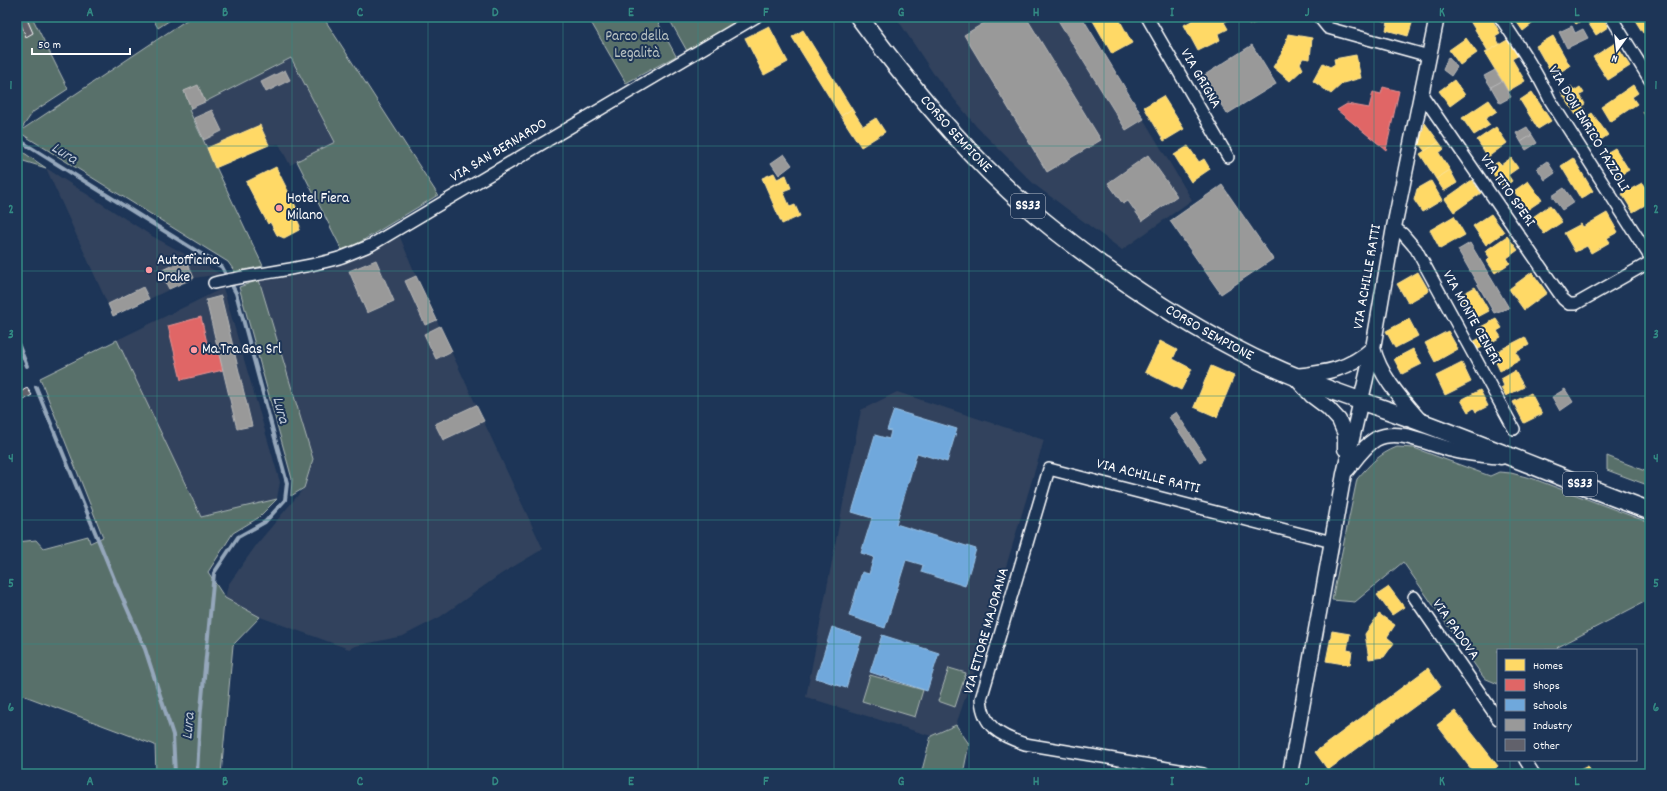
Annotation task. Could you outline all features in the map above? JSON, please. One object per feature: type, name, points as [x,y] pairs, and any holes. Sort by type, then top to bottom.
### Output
[{"type":"main road","name":"CORSO SEMPIONE","points":[[860,17],[899,71],[964,144],[1004,184],[1055,231],[1108,269],[1184,319],[1237,349],[1294,376],[1422,423],[1650,511]]},
{"type":"street","name":"VIA SAN BERNARDO","points":[[214,282],[307,266],[340,257],[371,244],[756,17]]},
{"type":"street","name":"VIA GRIGNA","points":[[1147,17],[1228,157]]},
{"type":"street","points":[[1319,17],[1322,23],[1335,30],[1429,56]]},
{"type":"street","name":"VIA ACHILLE RATTI","points":[[1290,774],[1344,474],[1373,348],[1394,227],[1437,17]]},
{"type":"street","name":"VIA DON ENRICO TAZZOLI","points":[[1500,17],[1538,76],[1550,100],[1650,257]]},
{"type":"street","points":[[1611,17],[1649,76]]},
{"type":"street","name":"VIA TITO SPERI","points":[[1421,93],[1563,299],[1570,304],[1576,304],[1650,262]]},
{"type":"street","name":"VIA MONTE CENERI","points":[[1394,227],[1403,234],[1416,249],[1514,430]]},
{"type":"street","points":[[1294,376],[1332,371],[1349,365],[1363,357],[1373,348]]},
{"type":"street","points":[[1373,348],[1375,358],[1392,386],[1422,423]]},
{"type":"street","points":[[1294,376],[1312,396],[1328,408],[1339,420],[1345,434],[1344,474]]},
{"type":"street","points":[[1344,474],[1376,439],[1392,435],[1411,438],[1454,450],[1509,457]]},
{"type":"street","name":"VIA ACHILLE RATTI","points":[[1049,469],[1332,542]]},
{"type":"street","name":"VIA ETTORE MAJORANA","points":[[1049,469],[981,699],[982,709],[987,720],[999,733],[1011,740],[1025,744],[1203,774]]},
{"type":"street","name":"VIA PADOVA","points":[[1414,597],[1497,718]]},
{"type":"street","points":[[1526,761],[1534,774]]},
{"type":"shaded area","points":[[896,17],[1082,17],[1192,200],[1122,250],[1035,185],[976,126],[933,73]]},
{"type":"shaded area","points":[[291,58],[335,142],[290,165],[279,144],[269,145],[215,168],[204,140],[189,110]]},
{"type":"shaded area","points":[[46,168],[152,236],[221,274],[194,278],[113,316]]},
{"type":"shaded area","points":[[400,237],[416,276],[543,549],[501,574],[440,617],[403,636],[355,646],[349,649],[260,617],[225,598],[228,585],[257,544],[304,488],[312,459],[259,280],[327,270]]},
{"type":"shaded area","points":[[223,288],[280,482],[277,499],[201,517],[117,340]]},
{"type":"shaded area","points":[[897,392],[1044,440],[979,657],[956,725],[931,736],[806,697],[861,410]]},
{"type":"green space","points":[[17,17],[32,17],[68,89],[33,112],[20,131],[191,17],[323,17],[438,195],[352,247],[342,250],[297,161],[335,142],[291,58],[205,102],[198,86],[184,91],[191,108],[189,110],[263,266],[235,272],[228,262],[17,131]]},
{"type":"green space","points":[[152,17],[175,17],[158,28]]},
{"type":"green space","name":"Parco della Legalità","points":[[588,17],[655,17],[676,56],[626,83]]},
{"type":"green space","points":[[668,17],[744,17],[687,51]]},
{"type":"green space","points":[[17,148],[46,168],[17,159]]},
{"type":"green space","points":[[259,280],[313,459],[304,488],[291,496],[292,479],[239,287]]},
{"type":"green space","points":[[117,340],[201,517],[277,499],[258,518],[233,533],[208,572],[225,598],[260,617],[233,645],[221,774],[156,774],[155,745],[17,693],[17,542],[36,540],[43,548],[88,536],[90,543],[103,537],[40,378]]},
{"type":"green space","points":[[1397,447],[1414,448],[1490,476],[1499,472],[1511,473],[1534,479],[1650,523],[1650,599],[1556,649],[1497,649],[1497,684],[1484,678],[1403,562],[1355,602],[1332,600],[1357,479],[1375,460]]},
{"type":"green space","points":[[1607,456],[1650,473],[1650,486],[1607,470]]},
{"type":"green space","points":[[949,668],[966,673],[955,707],[938,701]]},
{"type":"green space","points":[[870,675],[923,690],[915,717],[862,701]]},
{"type":"green space","points":[[956,725],[969,744],[963,774],[921,774],[931,736]]},
{"type":"building: Homes","points":[[1095,17],[1118,17],[1132,43],[1112,54],[1092,19]]},
{"type":"building: Homes","points":[[1199,17],[1227,17],[1229,20],[1224,22],[1228,29],[1218,34],[1220,40],[1198,51],[1184,25]]},
{"type":"building: Homes","points":[[1245,17],[1269,17],[1269,18],[1249,25]]},
{"type":"building: Homes","points":[[1371,17],[1414,17],[1408,36],[1386,30],[1388,22]]},
{"type":"building: Homes","points":[[1477,17],[1491,17],[1500,33],[1495,36],[1500,45],[1488,51],[1470,21]]},
{"type":"building: Homes","points":[[1522,17],[1541,17],[1523,31],[1516,21]]},
{"type":"building: Homes","points":[[1571,17],[1602,17],[1608,27],[1596,35],[1585,18],[1576,24]]},
{"type":"building: Homes","points":[[1633,17],[1650,17],[1650,35],[1647,31],[1643,33]]},
{"type":"building: Homes","points":[[769,26],[788,62],[764,75],[745,38]]},
{"type":"building: Homes","points":[[803,30],[852,109],[841,116],[792,37]]},
{"type":"building: Homes","points":[[1288,34],[1312,38],[1310,59],[1303,58],[1300,63],[1303,69],[1290,81],[1273,67],[1282,53]]},
{"type":"building: Homes","points":[[1553,36],[1570,66],[1553,76],[1536,46]]},
{"type":"building: Homes","points":[[1466,38],[1477,53],[1460,65],[1449,50]]},
{"type":"building: Homes","points":[[1509,39],[1519,55],[1512,59],[1525,81],[1508,91],[1485,53]]},
{"type":"building: Homes","points":[[1615,43],[1630,66],[1608,80],[1593,57]]},
{"type":"building: Homes","points":[[1356,55],[1361,78],[1343,83],[1331,94],[1313,81],[1323,63],[1330,67],[1335,64],[1334,59]]},
{"type":"building: Homes","points":[[1454,80],[1465,95],[1450,106],[1439,91]]},
{"type":"building: Homes","points":[[1633,85],[1638,93],[1632,97],[1637,104],[1610,122],[1601,107]]},
{"type":"building: Homes","points":[[1571,86],[1574,91],[1580,87],[1584,93],[1580,95],[1585,104],[1582,106],[1585,110],[1576,115],[1561,92]]},
{"type":"building: Homes","points":[[1532,92],[1551,121],[1538,129],[1520,100]]},
{"type":"building: Homes","points":[[1163,96],[1184,129],[1164,141],[1144,107]]},
{"type":"building: Homes","points":[[1489,100],[1497,111],[1485,119],[1490,125],[1474,135],[1462,118]]},
{"type":"building: Homes","points":[[1650,108],[1650,124],[1643,112]]},
{"type":"building: Homes","points":[[852,109],[863,126],[876,118],[885,132],[861,147],[841,116]]},
{"type":"building: Homes","points":[[1592,113],[1608,135],[1595,144],[1580,121]]},
{"type":"building: Homes","points":[[1425,123],[1439,142],[1425,151],[1419,144]]},
{"type":"building: Homes","points":[[260,125],[269,145],[215,168],[207,148]]},
{"type":"building: Homes","points":[[1496,127],[1507,143],[1488,157],[1477,140]]},
{"type":"building: Homes","points":[[1439,142],[1444,149],[1439,153],[1450,170],[1436,179],[1420,154]]},
{"type":"building: Homes","points":[[1188,146],[1199,162],[1204,159],[1210,169],[1191,182],[1174,155]]},
{"type":"building: Homes","points":[[1615,148],[1629,170],[1615,178],[1601,156]]},
{"type":"building: Homes","points":[[1511,158],[1518,168],[1508,175],[1512,181],[1503,188],[1489,168],[1498,162],[1501,165]]},
{"type":"building: Homes","points":[[1573,158],[1593,191],[1581,199],[1561,166]]},
{"type":"building: Homes","points":[[276,167],[297,209],[293,211],[300,226],[299,230],[284,238],[277,235],[270,222],[268,224],[246,182]]},
{"type":"building: Homes","points":[[1450,170],[1457,183],[1444,191],[1436,179]]},
{"type":"building: Homes","points":[[774,173],[777,179],[786,175],[791,188],[783,191],[790,207],[795,205],[800,216],[782,224],[762,178]]},
{"type":"building: Homes","points":[[1472,180],[1481,193],[1454,212],[1445,199]]},
{"type":"building: Homes","points":[[1431,181],[1442,200],[1422,212],[1414,200],[1417,189]]},
{"type":"building: Homes","points":[[1528,181],[1542,200],[1527,210],[1514,191]]},
{"type":"building: Homes","points":[[1642,183],[1650,195],[1650,202],[1633,212],[1622,194]]},
{"type":"building: Homes","points":[[1550,205],[1562,222],[1544,234],[1533,217]]},
{"type":"building: Homes","points":[[1607,213],[1618,232],[1607,238],[1610,242],[1591,253],[1587,246],[1575,252],[1564,233],[1581,224],[1583,227]]},
{"type":"building: Homes","points":[[1491,214],[1504,232],[1486,245],[1473,226]]},
{"type":"building: Homes","points":[[1454,216],[1465,235],[1440,249],[1430,230]]},
{"type":"building: Homes","points":[[1507,236],[1518,250],[1507,258],[1510,263],[1495,273],[1487,261],[1490,258],[1485,251]]},
{"type":"building: Homes","points":[[1418,272],[1429,291],[1408,303],[1397,284]]},
{"type":"building: Homes","points":[[1532,272],[1547,293],[1524,310],[1509,289]]},
{"type":"building: Homes","points":[[1475,287],[1489,311],[1472,320],[1459,296]]},
{"type":"building: Homes","points":[[1409,319],[1418,336],[1395,348],[1386,331]]},
{"type":"building: Homes","points":[[1496,319],[1502,328],[1497,331],[1501,337],[1477,350],[1473,342],[1482,337],[1477,329]]},
{"type":"building: Homes","points":[[1448,331],[1458,349],[1435,362],[1425,343]]},
{"type":"building: Homes","points":[[1525,337],[1529,345],[1516,352],[1520,360],[1500,371],[1492,354]]},
{"type":"building: Homes","points":[[1160,341],[1177,350],[1173,359],[1192,369],[1181,390],[1145,372]]},
{"type":"building: Homes","points":[[1413,349],[1422,364],[1402,374],[1394,359]]},
{"type":"building: Homes","points":[[1462,363],[1471,382],[1445,395],[1436,376]]},
{"type":"building: Homes","points":[[1211,366],[1234,376],[1217,417],[1194,407]]},
{"type":"building: Homes","points":[[1515,371],[1524,387],[1506,396],[1501,388],[1504,386],[1501,379]]},
{"type":"building: Homes","points":[[1480,390],[1488,406],[1476,412],[1474,408],[1468,412],[1461,400]]},
{"type":"building: Homes","points":[[1531,393],[1542,414],[1524,423],[1513,402]]},
{"type":"building: Homes","points":[[1389,587],[1404,607],[1392,615],[1377,595]]},
{"type":"building: Homes","points":[[1379,614],[1395,625],[1387,637],[1394,643],[1384,657],[1369,659],[1365,634]]},
{"type":"building: Homes","points":[[1332,631],[1350,634],[1347,650],[1352,651],[1350,665],[1326,661]]},
{"type":"building: Homes","points":[[1428,668],[1441,687],[1328,770],[1315,752]]},
{"type":"building: Homes","points":[[1455,711],[1498,766],[1489,774],[1475,774],[1437,725]]},
{"type":"building: Homes","points":[[1588,766],[1592,774],[1572,774]]},
{"type":"building: Shops","points":[[1383,87],[1399,91],[1386,150],[1337,110],[1347,104],[1369,108],[1373,92],[1381,94]]},
{"type":"building: Shops","points":[[201,317],[208,347],[217,345],[223,370],[181,380],[168,326]]},
{"type":"building: Schools","points":[[894,410],[957,429],[947,462],[917,453],[896,524],[976,549],[965,586],[921,572],[923,565],[906,560],[885,628],[849,616],[862,572],[869,574],[874,557],[861,553],[872,518],[852,512],[875,435],[889,439],[891,431],[887,430]]},
{"type":"building: Schools","points":[[832,627],[862,637],[846,688],[816,678]]},
{"type":"building: Schools","points":[[882,635],[939,653],[927,691],[870,672]]},
{"type":"building: Industry","points":[[994,17],[1026,17],[1101,140],[1047,172],[964,35]]},
{"type":"building: Industry","points":[[1056,17],[1082,17],[1144,119],[1126,130]]},
{"type":"building: Industry","points":[[1572,26],[1575,33],[1583,29],[1588,38],[1567,48],[1559,32]]},
{"type":"building: Industry","points":[[1252,45],[1276,84],[1227,114],[1203,76]]},
{"type":"building: Industry","points":[[1448,57],[1457,67],[1451,76],[1443,70]]},
{"type":"building: Industry","points":[[285,70],[290,80],[266,92],[261,82]]},
{"type":"building: Industry","points":[[1495,70],[1502,81],[1491,87],[1484,76]]},
{"type":"building: Industry","points":[[1502,81],[1511,97],[1500,103],[1491,87]]},
{"type":"building: Industry","points":[[198,85],[205,102],[191,108],[184,91]]},
{"type":"building: Industry","points":[[212,110],[222,131],[204,140],[194,118]]},
{"type":"building: Industry","points":[[1527,127],[1532,135],[1521,142],[1516,133]]},
{"type":"building: Industry","points":[[1532,135],[1537,143],[1526,150],[1521,142]]},
{"type":"building: Industry","points":[[784,154],[792,165],[779,175],[771,163]]},
{"type":"building: Industry","points":[[1148,155],[1177,196],[1142,221],[1128,201],[1123,204],[1108,183]]},
{"type":"building: Industry","points":[[1547,161],[1555,173],[1545,180],[1537,168]]},
{"type":"building: Industry","points":[[1222,185],[1273,259],[1221,294],[1170,221]]},
{"type":"building: Industry","points":[[1564,188],[1574,202],[1562,210],[1552,196]]},
{"type":"building: Industry","points":[[1470,243],[1509,308],[1494,313],[1458,250]]},
{"type":"building: Industry","points":[[186,259],[194,278],[169,289],[160,271]]},
{"type":"building: Industry","points":[[376,260],[394,301],[367,313],[349,271]]},
{"type":"building: Industry","points":[[416,276],[437,320],[425,325],[405,281]]},
{"type":"building: Industry","points":[[143,287],[149,299],[113,316],[108,304]]},
{"type":"building: Industry","points":[[221,296],[252,426],[237,429],[206,300]]},
{"type":"building: Industry","points":[[440,326],[452,351],[436,359],[424,334]]},
{"type":"building: Industry","points":[[1565,389],[1573,402],[1560,411],[1552,397]]},
{"type":"building: Industry","points":[[476,405],[484,421],[443,440],[435,424]]},
{"type":"building: Industry","points":[[1176,412],[1206,458],[1200,462],[1169,417]]},
{"type":"building: Other","points":[[18,17],[26,17],[33,33],[26,37]]},
{"type":"building: Other","points":[[27,388],[32,395],[17,404],[17,394]]},
{"type":"waterway","name":"Lura","points":[[17,139],[222,267],[236,293],[287,483],[285,500],[265,522],[238,537],[214,573],[200,719],[197,774]]},
{"type":"waterway","points":[[17,341],[27,366]]},
{"type":"waterway","points":[[36,387],[115,581],[145,649],[173,735],[175,774]]},
{"type":"place","name":"Hotel Fiera Milano","points":[[279,208]]},
{"type":"place","name":"Autofficina Drake","points":[[149,270]]},
{"type":"place","name":"Ma.Tra.Gas Srl","points":[[194,350]]}]
